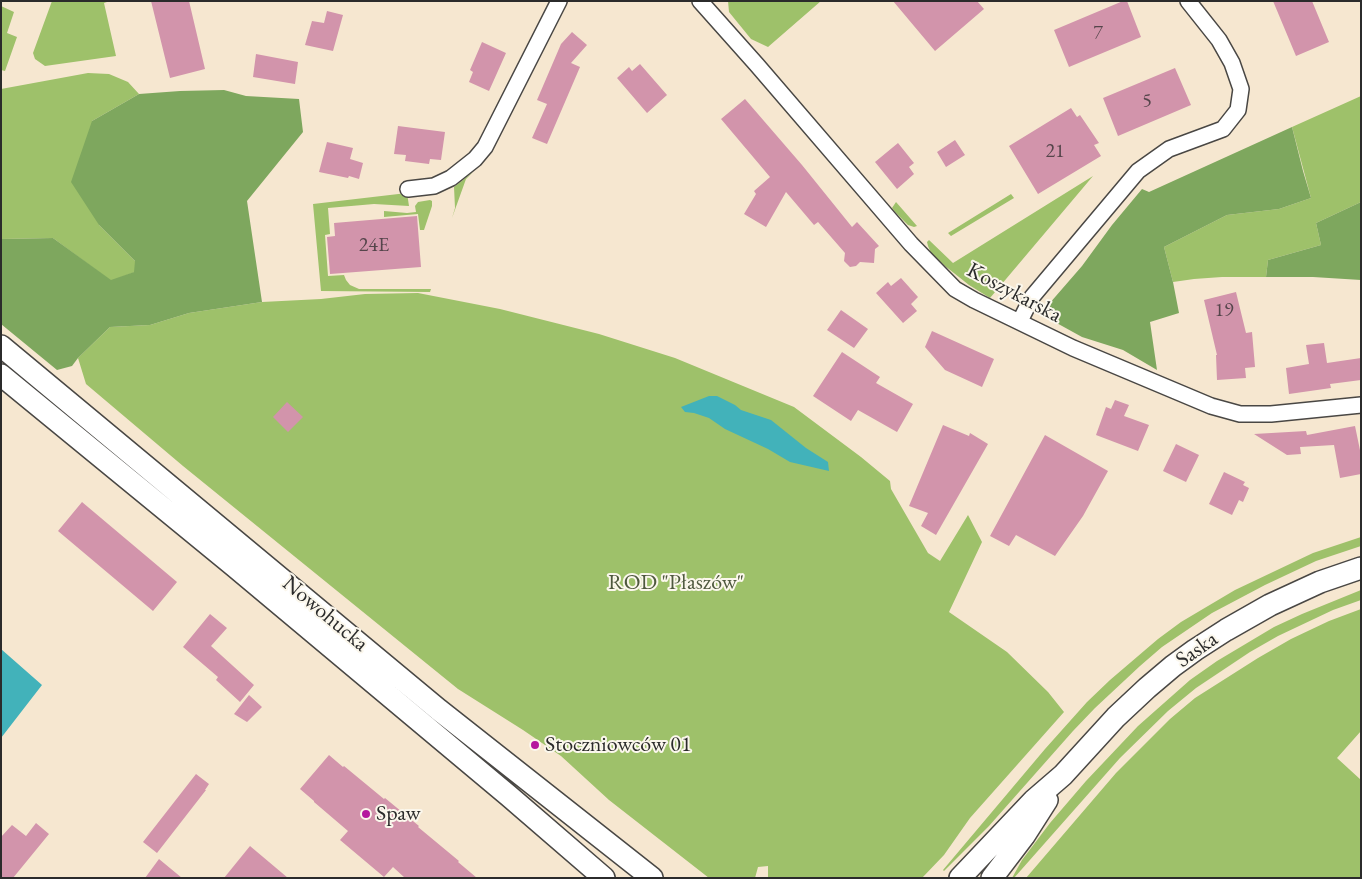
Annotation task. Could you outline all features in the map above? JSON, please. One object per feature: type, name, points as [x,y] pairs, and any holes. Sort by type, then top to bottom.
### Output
[{"type":"main road","name":"Nowohucka","points":[[1,346],[439,710],[652,878]]},
{"type":"main road","name":"Nowohucka","points":[[1,374],[234,566],[604,878]]},
{"type":"main road","name":"Saska","points":[[960,878],[1034,800],[1063,774],[1146,688],[1195,650],[1270,605],[1320,582],[1361,568]]},
{"type":"main road","name":"Saska","points":[[992,878],[1024,836],[1063,774]]},
{"type":"street","points":[[408,189],[434,186],[451,178],[475,159],[485,147],[559,1]]},
{"type":"street","name":"Koszykarska","points":[[700,1],[911,244],[955,288],[974,300],[1073,348],[1211,406],[1240,414],[1271,414],[1361,405]]},
{"type":"street","points":[[1020,322],[1032,296],[1138,172],[1169,149],[1223,129],[1238,110],[1241,89],[1232,63],[1219,40],[1188,1]]},
{"type":"green space","points":[[52,1],[110,1],[104,3],[116,56],[45,66],[35,59],[33,53]]},
{"type":"green space","points":[[728,1],[821,1],[768,47],[751,39],[729,12]]},
{"type":"green space","points":[[1,6],[14,12],[7,33],[17,37],[5,71],[1,70]]},
{"type":"green space","points":[[88,73],[109,74],[128,82],[139,94],[92,121],[99,225],[135,261],[135,272],[111,281],[53,238],[1,239],[1,89]]},
{"type":"green space","points":[[224,90],[246,96],[299,99],[303,132],[247,201],[262,302],[189,313],[150,325],[110,327],[72,366],[57,370],[1,324],[1,239],[53,238],[111,280],[134,272],[135,261],[99,225],[71,182],[92,121],[139,94]]},
{"type":"green space","points":[[1361,96],[1361,202],[1316,223],[1321,245],[1268,260],[1266,277],[1222,277],[1173,282],[1164,247],[1227,215],[1279,209],[1311,198],[1292,127]]},
{"type":"green space","points":[[1292,127],[1311,198],[1279,209],[1227,215],[1164,247],[1179,313],[1150,322],[1157,370],[1123,350],[1082,337],[1053,321],[1049,304],[1082,266],[1112,225],[1142,189],[1149,192]]},
{"type":"green space","points":[[473,172],[466,179],[452,218],[455,208],[454,187]]},
{"type":"green space","points":[[1093,176],[990,298],[969,285],[931,253],[927,242],[929,240],[953,263]]},
{"type":"green space","points":[[407,193],[409,206],[374,204],[328,208],[330,234],[325,235],[328,276],[344,275],[350,285],[359,289],[431,289],[430,292],[321,291],[313,204]]},
{"type":"green space","points":[[1011,194],[1014,198],[951,236],[948,233]]},
{"type":"green space","points":[[432,201],[432,206],[424,230],[420,230],[418,214],[384,217],[384,211],[416,212],[415,206],[418,202]]},
{"type":"green space","points":[[896,202],[917,226],[908,225],[896,213],[892,208]]},
{"type":"green space","points":[[1361,202],[1361,280],[1266,277],[1268,260],[1321,245],[1316,223]]},
{"type":"green space","name":"ROD \"Płaszów\"","points":[[418,293],[500,309],[599,334],[675,358],[794,407],[890,481],[891,489],[928,553],[940,561],[968,515],[982,542],[949,612],[1007,652],[1048,692],[1064,712],[970,818],[944,855],[922,878],[768,878],[768,866],[758,867],[755,878],[709,878],[609,800],[561,756],[458,689],[183,466],[86,384],[78,358],[110,327],[150,325],[189,313],[262,302],[321,299],[365,294]]},
{"type":"green space","points":[[1361,537],[1361,546],[1316,561],[1265,585],[1212,613],[1162,647],[1095,708],[989,826],[943,870],[1087,702],[1158,639],[1181,622],[1235,590],[1313,553]]},
{"type":"green space","points":[[1361,590],[1361,600],[1333,610],[1278,636],[1250,652],[1196,688],[1168,711],[1120,758],[1012,878],[1022,860],[1050,823],[1086,781],[1138,726],[1190,680],[1217,661],[1274,627]]},
{"type":"green space","points":[[1361,609],[1361,731],[1337,758],[1361,780],[1361,878],[1026,878],[1116,773],[1170,719],[1195,698],[1291,639],[1329,621]]},
{"type":"water","points":[[709,396],[717,396],[741,410],[771,420],[806,448],[828,462],[829,471],[790,462],[768,449],[725,429],[709,418],[685,412],[681,407]]},
{"type":"water","points":[[1,649],[42,685],[1,738]]},
{"type":"building","points":[[151,1],[189,1],[205,69],[170,78]]},
{"type":"building","points":[[893,1],[977,1],[984,9],[935,51]]},
{"type":"building","points":[[1127,1],[1141,37],[1069,67],[1054,30]]},
{"type":"building","points":[[1273,1],[1312,1],[1329,42],[1296,56]]},
{"type":"building","points":[[327,11],[343,15],[333,51],[305,45],[312,21],[324,23]]},
{"type":"building","points":[[572,32],[587,45],[571,63],[580,67],[547,144],[532,138],[547,104],[537,100],[561,44]]},
{"type":"building","points":[[482,42],[506,53],[489,91],[469,82],[473,72],[470,70]]},
{"type":"building","points":[[256,54],[298,62],[295,84],[253,77]]},
{"type":"building","points":[[640,64],[667,95],[647,113],[617,78],[629,67],[632,71]]},
{"type":"building","points":[[1175,68],[1191,105],[1118,136],[1103,98]]},
{"type":"building","points":[[745,99],[852,227],[857,222],[879,246],[875,249],[874,263],[860,262],[856,266],[850,267],[844,261],[845,253],[818,222],[814,225],[786,192],[766,227],[744,214],[756,194],[754,191],[770,177],[721,119]]},
{"type":"building","points":[[1071,108],[1077,117],[1080,115],[1099,143],[1094,145],[1101,156],[1038,194],[1009,146]]},
{"type":"building","points":[[398,126],[445,132],[441,160],[430,159],[429,164],[405,161],[406,155],[394,154]]},
{"type":"building","points":[[955,140],[965,155],[946,167],[937,152]]},
{"type":"building","points":[[327,142],[353,148],[350,159],[363,163],[359,179],[319,172]]},
{"type":"building","points":[[898,143],[914,163],[909,167],[914,174],[897,189],[875,162]]},
{"type":"building","points":[[417,216],[421,267],[330,274],[327,237],[335,236],[334,223]]},
{"type":"building","points":[[901,278],[918,297],[911,304],[917,311],[903,323],[876,293],[888,282],[891,286]]},
{"type":"building","points":[[1236,292],[1246,333],[1252,332],[1255,367],[1245,368],[1246,378],[1217,380],[1217,355],[1204,300]]},
{"type":"building","points":[[841,310],[868,329],[854,348],[827,330]]},
{"type":"building","points":[[932,331],[994,359],[982,387],[945,370],[925,347]]},
{"type":"building","points":[[1324,343],[1327,363],[1361,358],[1361,380],[1330,384],[1331,388],[1289,394],[1286,368],[1309,364],[1306,345]]},
{"type":"building","points":[[842,352],[880,377],[876,383],[913,404],[897,432],[858,410],[851,421],[813,396]]},
{"type":"building","points":[[1115,400],[1129,405],[1124,416],[1149,425],[1138,451],[1096,435],[1106,407],[1111,409]]},
{"type":"building","points":[[287,402],[303,417],[288,432],[273,417]]},
{"type":"building","points":[[943,425],[969,436],[970,433],[988,444],[936,535],[921,526],[928,513],[909,506]]},
{"type":"building","points":[[1355,426],[1361,455],[1361,474],[1340,478],[1334,445],[1300,447],[1301,454],[1287,455],[1254,434],[1306,431],[1307,435]]},
{"type":"building","points":[[1045,435],[1108,471],[1083,516],[1055,556],[1016,535],[1009,546],[990,536]]},
{"type":"building","points":[[1176,444],[1199,455],[1186,482],[1163,471]]},
{"type":"building","points":[[1224,472],[1245,482],[1243,485],[1249,488],[1243,502],[1239,500],[1232,515],[1209,504]]},
{"type":"building","points":[[82,502],[177,582],[153,611],[58,531]]},
{"type":"building","points":[[210,614],[227,628],[211,646],[254,685],[240,702],[216,680],[218,677],[183,647]]},
{"type":"building","points":[[249,695],[262,707],[247,722],[234,714]]},
{"type":"building","name":"Spaw","points":[[329,755],[419,826],[477,878],[405,878],[393,867],[384,877],[340,840],[348,831],[300,789]]},
{"type":"building","points":[[196,774],[209,784],[157,853],[143,842]]},
{"type":"building","points":[[36,823],[49,834],[13,878],[1,878],[1,837],[12,825],[26,836]]},
{"type":"building","points":[[250,846],[288,878],[224,878]]},
{"type":"building","points":[[159,859],[182,878],[145,878]]},
{"type":"place","name":"Stoczniowców 01","points":[[535,745]]},
{"type":"place","name":"Spaw","points":[[366,814]]}]
